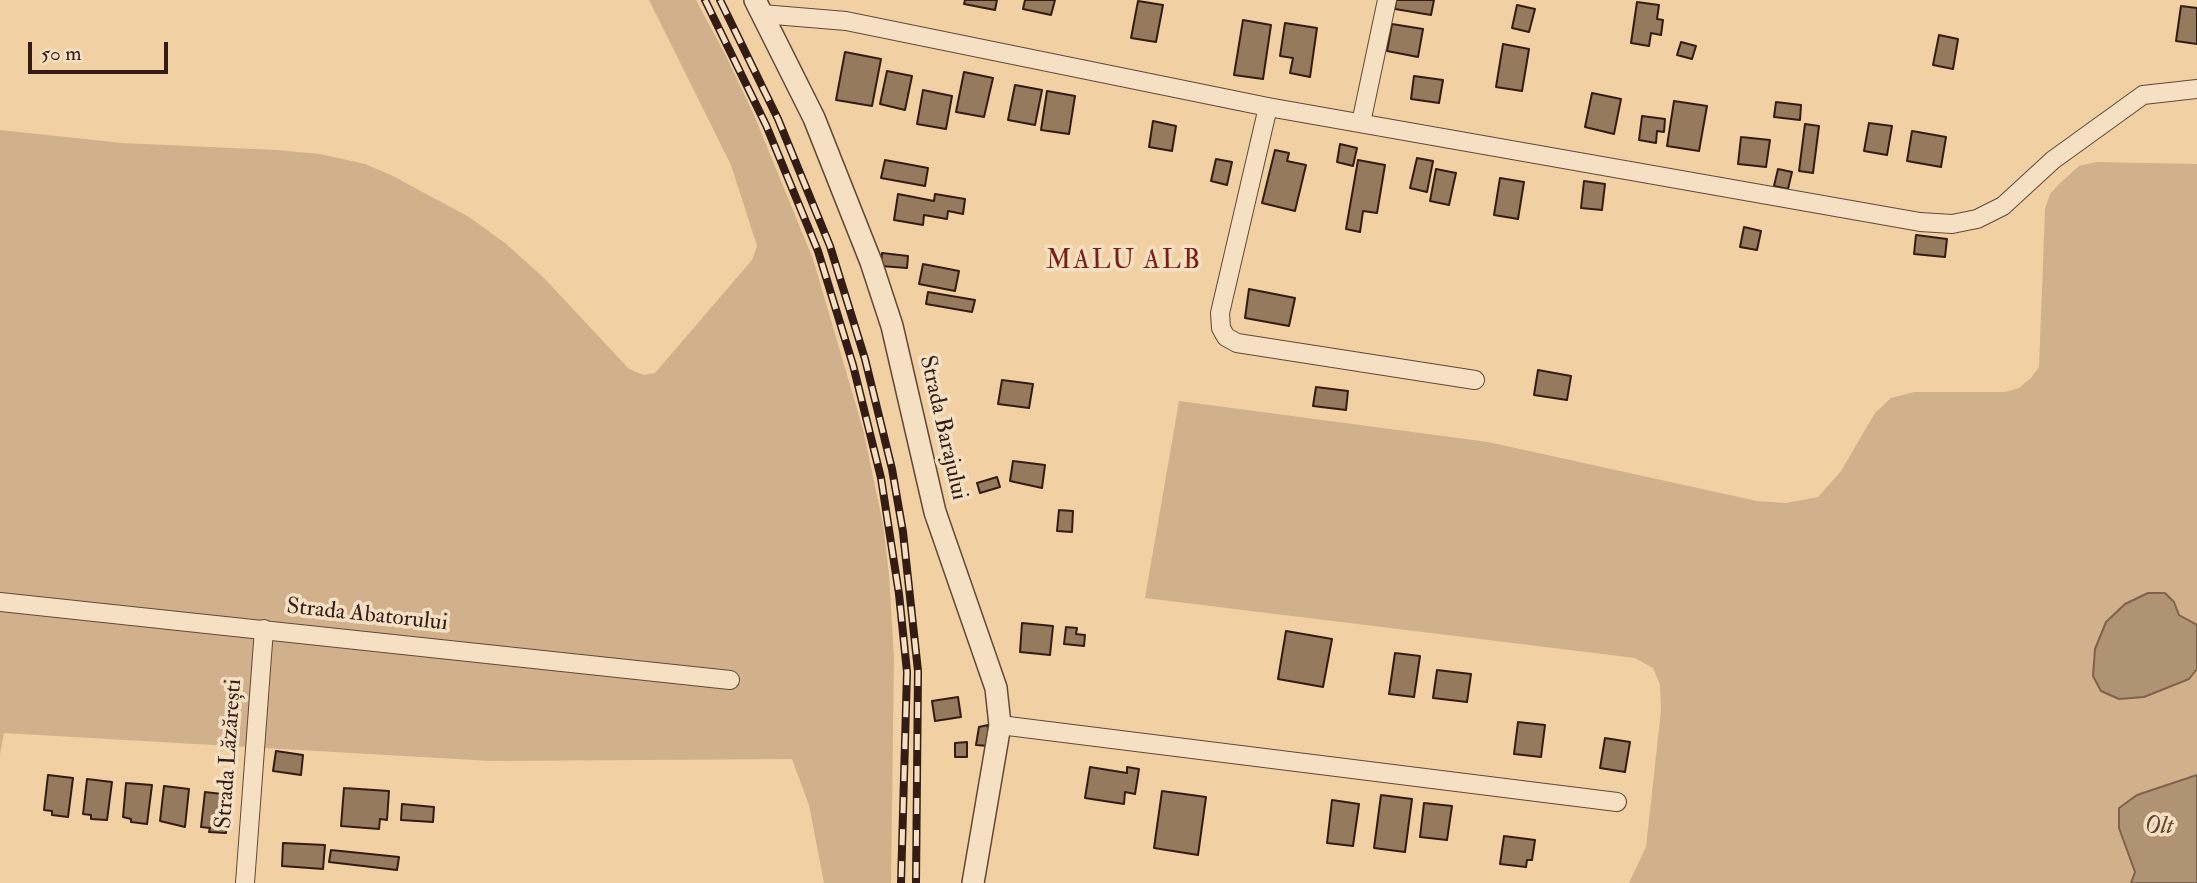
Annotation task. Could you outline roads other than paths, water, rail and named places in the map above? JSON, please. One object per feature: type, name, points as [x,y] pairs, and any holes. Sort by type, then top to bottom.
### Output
[{"type":"street","points":[[1361,123],[1387,0]]},
{"type":"street","points":[[759,7],[846,21],[1268,107],[1920,222],[1951,224],[1977,219],[2003,206],[2053,159],[2143,96],[2197,89]]},
{"type":"street","name":"Strada Barajului","points":[[759,7],[814,118],[875,275],[892,326],[935,512],[990,670],[1000,725],[974,883]]},
{"type":"street","points":[[1268,107],[1220,313],[1221,328],[1226,337],[1237,343],[1475,380]]},
{"type":"street","name":"Strada Abatorului","points":[[0,602],[730,680]]},
{"type":"street","name":"Strada Lăzărești","points":[[244,883],[264,629]]},
{"type":"street","points":[[1000,725],[1617,802]]},
{"type":"water","points":[[2148,593],[2165,593],[2174,602],[2179,615],[2197,625],[2197,669],[2189,679],[2144,697],[2119,699],[2101,691],[2093,676],[2095,649],[2106,622],[2125,604]]},
{"type":"water","name":"Olt","points":[[2197,775],[2197,883],[2131,883],[2135,872],[2119,828],[2119,808],[2137,795]]},
{"type":"railway","points":[[705,0],[766,125],[818,251],[853,365],[881,478],[899,594],[907,672],[901,883]]},
{"type":"railway","points":[[720,0],[778,119],[830,246],[865,359],[892,469],[903,532],[918,671],[916,883]]},
{"type":"district","name":"MALU ALB","points":[[1124,262]]}]
